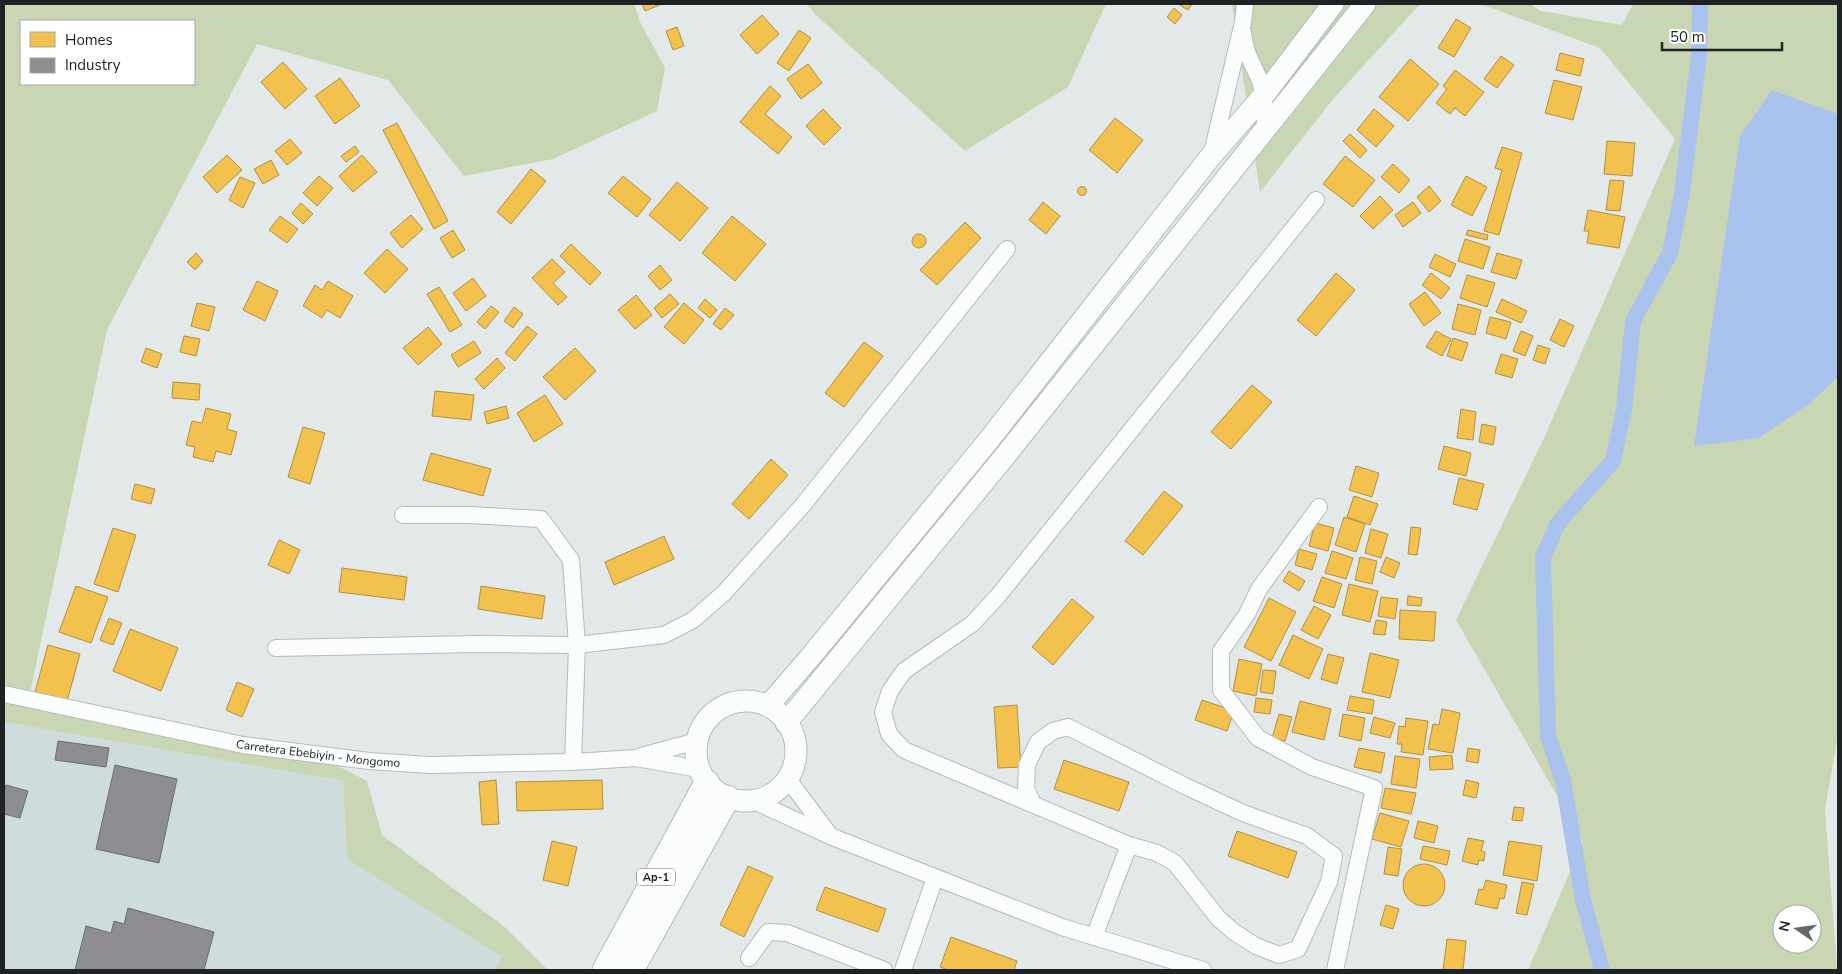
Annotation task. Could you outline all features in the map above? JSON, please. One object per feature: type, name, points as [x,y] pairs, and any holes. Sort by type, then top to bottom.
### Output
[{"type":"highway","name":"Ap-1","points":[[606,970],[703,776]]},
{"type":"highway","name":"Ap-1","points":[[632,970],[727,798]]},
{"type":"main road","points":[[768,706],[988,441],[1212,156],[1264,95],[1333,4]]},
{"type":"main road","points":[[786,723],[1005,456],[1365,4]]},
{"type":"main road","points":[[735,702],[757,702],[768,706],[778,713],[786,723],[795,744],[793,768],[788,778],[778,789],[754,801],[740,801],[720,794],[703,776],[696,755],[700,730],[706,720],[724,706],[735,702]]},
{"type":"street","points":[[1212,156],[1243,22],[1245,4]]},
{"type":"street","points":[[1243,22],[1244,44],[1264,95],[1265,129]]},
{"type":"street","points":[[1033,804],[1026,788],[1027,765],[1038,742],[1053,731],[1068,728],[1243,813],[1307,836],[1334,856],[1329,882],[1298,949],[1279,955],[1256,946],[1234,932],[1218,918],[1175,863],[1157,852],[1129,845],[904,750],[889,734],[883,712],[890,691],[904,671],[972,624],[998,596],[1316,200]]},
{"type":"street","points":[[276,648],[474,644],[577,645],[664,635],[693,620],[724,593],[803,505],[1008,249]]},
{"type":"street","points":[[1319,507],[1259,589],[1247,614],[1221,651],[1221,690],[1258,738],[1312,767],[1374,788],[1336,970]]},
{"type":"street","points":[[403,515],[470,515],[541,519],[571,560],[577,645],[573,762]]},
{"type":"street","name":"Carretera Ebebiyin - Mongomo","points":[[4,694],[243,744],[370,761],[430,765],[573,762],[636,758],[697,740]]},
{"type":"street","name":"Carretera Ebebiyin - Mongomo","points":[[636,758],[703,776]]},
{"type":"street","points":[[788,778],[830,836]]},
{"type":"street","points":[[754,801],[830,836],[1062,927],[1203,970]]},
{"type":"street","points":[[1094,937],[1129,845]]},
{"type":"street","points":[[903,970],[935,878]]},
{"type":"street","points":[[750,958],[768,932],[788,933],[884,970]]},
{"type":"shaded area","points":[[4,722],[343,781],[347,859],[502,957],[495,970],[4,970]]},
{"type":"green space","points":[[4,4],[634,4],[641,24],[665,68],[657,111],[553,159],[464,176],[388,80],[257,44],[107,330],[27,707],[314,754],[367,781],[382,835],[506,928],[548,970],[495,970],[502,957],[347,859],[343,781],[4,722]]},
{"type":"green space","points":[[807,4],[1106,4],[1068,87],[965,151],[815,14]]},
{"type":"green space","points":[[1232,4],[1420,4],[1334,98],[1260,192]]},
{"type":"green space","points":[[1481,4],[1530,4],[1541,11],[1622,25],[1633,4],[1838,4],[1838,734],[1825,810],[1837,970],[1528,970],[1583,841],[1456,620],[1544,438],[1675,139],[1600,48]]},
{"type":"water","points":[[1772,90],[1838,114],[1838,377],[1808,405],[1759,438],[1694,446],[1740,136]]},
{"type":"building: Homes","points":[[642,4],[662,4],[645,11]]},
{"type":"building: Homes","points":[[1178,4],[1192,4],[1188,10]]},
{"type":"building: Homes","points":[[1174,8],[1182,15],[1175,24],[1167,17]]},
{"type":"building: Homes","points":[[762,15],[779,34],[757,54],[740,35]]},
{"type":"building: Homes","points":[[1456,19],[1471,28],[1454,57],[1438,48]]},
{"type":"building: Homes","points":[[677,27],[684,46],[673,50],[666,31]]},
{"type":"building: Homes","points":[[799,30],[811,38],[789,71],[777,63]]},
{"type":"building: Homes","points":[[1560,53],[1584,59],[1580,76],[1556,70]]},
{"type":"building: Homes","points":[[1501,56],[1514,65],[1497,88],[1484,79]]},
{"type":"building: Homes","points":[[1410,59],[1439,84],[1408,121],[1379,97]]},
{"type":"building: Homes","points":[[283,62],[307,89],[285,109],[261,82]]},
{"type":"building: Homes","points":[[808,64],[822,83],[801,99],[787,79]]},
{"type":"building: Homes","points":[[1455,70],[1484,92],[1465,116],[1455,108],[1450,114],[1436,103],[1447,89],[1443,86]]},
{"type":"building: Homes","points":[[340,78],[360,106],[335,124],[315,96]]},
{"type":"building: Homes","points":[[1554,80],[1582,87],[1573,120],[1545,113]]},
{"type":"building: Homes","points":[[770,86],[781,96],[765,114],[792,137],[778,154],[740,122]]},
{"type":"building: Homes","points":[[823,109],[841,128],[824,145],[806,126]]},
{"type":"building: Homes","points":[[1374,109],[1394,126],[1376,147],[1357,130]]},
{"type":"building: Homes","points":[[1115,118],[1143,140],[1117,173],[1089,150]]},
{"type":"building: Homes","points":[[397,123],[448,221],[434,229],[383,130]]},
{"type":"building: Homes","points":[[1350,134],[1367,150],[1360,158],[1343,141]]},
{"type":"building: Homes","points":[[290,139],[302,153],[287,165],[275,151]]},
{"type":"building: Homes","points":[[1607,141],[1635,143],[1632,176],[1604,174]]},
{"type":"building: Homes","points":[[355,146],[359,152],[346,162],[341,156]]},
{"type":"building: Homes","points":[[1502,147],[1522,153],[1499,235],[1484,231],[1502,170],[1495,168]]},
{"type":"building: Homes","points":[[227,155],[242,170],[217,193],[203,177]]},
{"type":"building: Homes","points":[[362,155],[377,172],[353,192],[339,176]]},
{"type":"building: Homes","points":[[1345,156],[1375,180],[1353,207],[1323,184]]},
{"type":"building: Homes","points":[[271,160],[279,175],[263,184],[254,169]]},
{"type":"building: Homes","points":[[1393,164],[1410,180],[1399,193],[1381,177]]},
{"type":"building: Homes","points":[[531,169],[546,181],[511,224],[497,212]]},
{"type":"building: Homes","points":[[319,176],[333,188],[317,206],[303,193]]},
{"type":"building: Homes","points":[[623,176],[651,199],[637,217],[608,193]]},
{"type":"building: Homes","points":[[1466,176],[1487,187],[1472,216],[1451,205]]},
{"type":"building: Homes","points":[[240,177],[255,183],[243,208],[229,200]]},
{"type":"building: Homes","points":[[1610,180],[1624,181],[1620,211],[1606,210]]},
{"type":"building: Homes","points":[[677,182],[708,208],[680,241],[649,215]]},
{"type":"building: Homes","points":[[1429,186],[1441,201],[1429,212],[1417,197]]},
{"type":"building: Homes","points":[[1082,187],[1086,191],[1082,195],[1078,191]]},
{"type":"building: Homes","points":[[1380,196],[1393,210],[1373,229],[1360,216]]},
{"type":"building: Homes","points":[[1043,202],[1060,216],[1046,234],[1029,220]]},
{"type":"building: Homes","points":[[1413,202],[1421,213],[1403,227],[1395,215]]},
{"type":"building: Homes","points":[[301,203],[313,214],[303,224],[292,213]]},
{"type":"building: Homes","points":[[1588,210],[1625,217],[1619,248],[1587,243],[1589,231],[1584,231]]},
{"type":"building: Homes","points":[[411,215],[423,229],[402,248],[390,233]]},
{"type":"building: Homes","points":[[280,216],[298,229],[287,243],[269,230]]},
{"type":"building: Homes","points":[[732,216],[766,244],[735,281],[702,253]]},
{"type":"building: Homes","points":[[965,222],[981,238],[937,285],[920,270]]},
{"type":"building: Homes","points":[[453,230],[465,250],[452,258],[440,238]]},
{"type":"building: Homes","points":[[1468,230],[1488,235],[1487,240],[1466,235]]},
{"type":"building: Homes","points":[[916,234],[922,234],[926,241],[922,248],[916,248],[912,244],[912,238]]},
{"type":"building: Homes","points":[[1465,239],[1490,247],[1483,269],[1458,261]]},
{"type":"building: Homes","points":[[571,244],[601,273],[590,285],[560,256]]},
{"type":"building: Homes","points":[[387,249],[408,269],[385,293],[364,273]]},
{"type":"building: Homes","points":[[196,253],[203,261],[195,270],[187,262]]},
{"type":"building: Homes","points":[[1497,253],[1522,260],[1516,279],[1491,272]]},
{"type":"building: Homes","points":[[1435,254],[1456,264],[1450,277],[1429,267]]},
{"type":"building: Homes","points":[[552,259],[565,272],[553,283],[567,297],[558,305],[532,278]]},
{"type":"building: Homes","points":[[660,265],[672,280],[660,290],[648,276]]},
{"type":"building: Homes","points":[[1336,273],[1355,290],[1316,336],[1297,320]]},
{"type":"building: Homes","points":[[1431,273],[1450,288],[1441,299],[1422,285]]},
{"type":"building: Homes","points":[[1467,275],[1495,283],[1487,307],[1460,298]]},
{"type":"building: Homes","points":[[473,278],[486,296],[466,311],[453,293]]},
{"type":"building: Homes","points":[[257,281],[278,291],[265,321],[243,310]]},
{"type":"building: Homes","points":[[328,281],[353,296],[340,318],[327,310],[322,318],[303,306],[315,285],[322,290]]},
{"type":"building: Homes","points":[[439,287],[462,325],[450,332],[427,294]]},
{"type":"building: Homes","points":[[1425,292],[1441,313],[1424,326],[1409,304]]},
{"type":"building: Homes","points":[[670,294],[679,304],[662,318],[654,308]]},
{"type":"building: Homes","points":[[636,295],[652,315],[635,329],[618,310]]},
{"type":"building: Homes","points":[[705,299],[717,310],[710,318],[698,308]]},
{"type":"building: Homes","points":[[1502,299],[1527,311],[1521,323],[1496,312]]},
{"type":"building: Homes","points":[[197,303],[215,307],[209,331],[191,326]]},
{"type":"building: Homes","points":[[684,303],[704,320],[684,344],[664,327]]},
{"type":"building: Homes","points":[[1458,304],[1481,310],[1475,335],[1452,329]]},
{"type":"building: Homes","points":[[491,306],[499,312],[485,329],[477,322]]},
{"type":"building: Homes","points":[[514,307],[523,314],[513,328],[504,321]]},
{"type":"building: Homes","points":[[725,308],[734,315],[721,330],[713,324]]},
{"type":"building: Homes","points":[[1490,317],[1511,322],[1506,339],[1486,333]]},
{"type":"building: Homes","points":[[1560,319],[1574,326],[1564,347],[1550,340]]},
{"type":"building: Homes","points":[[527,326],[537,334],[515,361],[505,353]]},
{"type":"building: Homes","points":[[428,327],[442,344],[418,365],[403,348]]},
{"type":"building: Homes","points":[[1436,331],[1451,339],[1442,356],[1426,347]]},
{"type":"building: Homes","points":[[1521,331],[1533,336],[1525,356],[1513,351]]},
{"type":"building: Homes","points":[[184,336],[200,339],[196,356],[180,352]]},
{"type":"building: Homes","points":[[1453,338],[1468,343],[1462,361],[1447,356]]},
{"type":"building: Homes","points":[[474,341],[481,353],[458,367],[451,355]]},
{"type":"building: Homes","points":[[864,342],[883,356],[844,407],[825,393]]},
{"type":"building: Homes","points":[[1538,345],[1550,349],[1545,364],[1533,360]]},
{"type":"building: Homes","points":[[146,348],[162,354],[157,368],[141,362]]},
{"type":"building: Homes","points":[[575,348],[596,371],[565,400],[543,377]]},
{"type":"building: Homes","points":[[1501,354],[1518,359],[1512,378],[1495,373]]},
{"type":"building: Homes","points":[[497,358],[505,368],[484,389],[475,379]]},
{"type":"building: Homes","points":[[173,382],[200,384],[199,400],[172,398]]},
{"type":"building: Homes","points":[[1252,385],[1272,402],[1231,449],[1211,432]]},
{"type":"building: Homes","points":[[435,391],[474,395],[471,420],[432,416]]},
{"type":"building: Homes","points":[[545,395],[563,424],[534,442],[517,413]]},
{"type":"building: Homes","points":[[506,406],[509,418],[487,424],[484,412]]},
{"type":"building: Homes","points":[[206,408],[231,414],[227,429],[237,432],[231,455],[216,451],[213,462],[193,457],[195,447],[186,445],[192,421],[202,423]]},
{"type":"building: Homes","points":[[1461,409],[1476,412],[1473,440],[1457,438]]},
{"type":"building: Homes","points":[[1482,424],[1496,427],[1493,445],[1479,442]]},
{"type":"building: Homes","points":[[303,427],[325,433],[310,484],[288,477]]},
{"type":"building: Homes","points":[[1444,446],[1471,453],[1466,476],[1438,469]]},
{"type":"building: Homes","points":[[431,453],[491,469],[483,496],[423,480]]},
{"type":"building: Homes","points":[[771,459],[788,475],[749,519],[732,504]]},
{"type":"building: Homes","points":[[1356,466],[1379,473],[1372,497],[1349,490]]},
{"type":"building: Homes","points":[[1459,478],[1484,484],[1477,510],[1453,504]]},
{"type":"building: Homes","points":[[135,484],[155,489],[151,504],[131,499]]},
{"type":"building: Homes","points":[[1164,491],[1183,506],[1143,555],[1125,541]]},
{"type":"building: Homes","points":[[1354,496],[1378,504],[1370,525],[1347,517]]},
{"type":"building: Homes","points":[[1344,517],[1365,524],[1356,552],[1335,545]]},
{"type":"building: Homes","points":[[1315,523],[1334,528],[1328,551],[1309,546]]},
{"type":"building: Homes","points":[[1411,527],[1421,528],[1417,555],[1408,554]]},
{"type":"building: Homes","points":[[113,528],[136,535],[118,592],[94,584]]},
{"type":"building: Homes","points":[[1371,529],[1388,534],[1381,558],[1365,553]]},
{"type":"building: Homes","points":[[664,536],[674,559],[614,585],[605,562]]},
{"type":"building: Homes","points":[[279,540],[300,550],[289,574],[268,565]]},
{"type":"building: Homes","points":[[1299,549],[1317,554],[1312,570],[1295,565]]},
{"type":"building: Homes","points":[[1332,551],[1353,558],[1346,579],[1325,573]]},
{"type":"building: Homes","points":[[1360,557],[1377,561],[1372,584],[1355,580]]},
{"type":"building: Homes","points":[[1386,557],[1400,563],[1394,578],[1380,572]]},
{"type":"building: Homes","points":[[342,568],[407,577],[404,600],[339,592]]},
{"type":"building: Homes","points":[[1289,571],[1305,581],[1299,591],[1283,581]]},
{"type":"building: Homes","points":[[1322,577],[1342,584],[1334,608],[1313,601]]},
{"type":"building: Homes","points":[[1349,584],[1378,591],[1370,622],[1342,615]]},
{"type":"building: Homes","points":[[76,586],[108,597],[91,643],[59,632]]},
{"type":"building: Homes","points":[[481,586],[545,596],[542,619],[478,609]]},
{"type":"building: Homes","points":[[1408,596],[1422,598],[1421,606],[1407,605]]},
{"type":"building: Homes","points":[[1381,597],[1398,599],[1395,619],[1378,616]]},
{"type":"building: Homes","points":[[1269,598],[1296,612],[1271,661],[1244,647]]},
{"type":"building: Homes","points":[[1072,599],[1094,617],[1053,665],[1032,647]]},
{"type":"building: Homes","points":[[1314,606],[1331,615],[1318,639],[1301,630]]},
{"type":"building: Homes","points":[[1400,610],[1436,612],[1434,641],[1399,639]]},
{"type":"building: Homes","points":[[109,618],[122,623],[113,645],[100,640]]},
{"type":"building: Homes","points":[[1376,620],[1387,622],[1385,635],[1373,634]]},
{"type":"building: Homes","points":[[130,629],[178,648],[161,691],[113,671]]},
{"type":"building: Homes","points":[[1293,635],[1323,649],[1309,679],[1279,665]]},
{"type":"building: Homes","points":[[48,645],[80,654],[67,701],[35,692]]},
{"type":"building: Homes","points":[[1370,653],[1399,660],[1390,698],[1362,692]]},
{"type":"building: Homes","points":[[1328,654],[1344,658],[1337,684],[1321,679]]},
{"type":"building: Homes","points":[[1239,659],[1262,664],[1256,696],[1233,691]]},
{"type":"building: Homes","points":[[1263,670],[1276,671],[1273,694],[1260,692]]},
{"type":"building: Homes","points":[[237,682],[254,689],[242,717],[226,710]]},
{"type":"building: Homes","points":[[1350,696],[1374,700],[1372,714],[1347,710]]},
{"type":"building: Homes","points":[[1256,698],[1272,700],[1270,714],[1254,712]]},
{"type":"building: Homes","points":[[1202,700],[1234,711],[1227,731],[1195,720]]},
{"type":"building: Homes","points":[[1300,701],[1331,709],[1324,740],[1292,732]]},
{"type":"building: Homes","points":[[1017,705],[1021,767],[998,768],[994,707]]},
{"type":"building: Homes","points":[[1442,709],[1460,713],[1453,753],[1428,749],[1433,724],[1439,725]]},
{"type":"building: Homes","points":[[1279,714],[1292,717],[1285,741],[1272,738]]},
{"type":"building: Homes","points":[[1343,714],[1365,718],[1361,741],[1339,736]]},
{"type":"building: Homes","points":[[1374,717],[1395,723],[1390,738],[1370,733]]},
{"type":"building: Homes","points":[[1406,718],[1428,721],[1423,755],[1401,752],[1402,744],[1397,744],[1399,726],[1405,727]]},
{"type":"building: Homes","points":[[1359,748],[1385,753],[1381,773],[1354,767]]},
{"type":"building: Homes","points":[[1468,748],[1480,750],[1478,763],[1466,761]]},
{"type":"building: Homes","points":[[1452,755],[1453,769],[1430,770],[1429,757]]},
{"type":"building: Homes","points":[[1395,756],[1420,759],[1416,788],[1391,784]]},
{"type":"building: Homes","points":[[1064,760],[1129,782],[1119,811],[1054,789]]},
{"type":"building: Homes","points":[[496,780],[499,824],[482,825],[479,782]]},
{"type":"building: Homes","points":[[602,780],[603,809],[517,811],[516,782]]},
{"type":"building: Homes","points":[[1466,780],[1479,783],[1476,798],[1463,795]]},
{"type":"building: Homes","points":[[1385,788],[1416,793],[1411,814],[1381,808]]},
{"type":"building: Homes","points":[[1514,807],[1524,808],[1522,821],[1512,820]]},
{"type":"building: Homes","points":[[1380,813],[1409,821],[1401,847],[1372,839]]},
{"type":"building: Homes","points":[[1418,821],[1438,826],[1434,843],[1414,838]]},
{"type":"building: Homes","points":[[1237,831],[1297,852],[1288,878],[1228,856]]},
{"type":"building: Homes","points":[[1468,838],[1484,841],[1481,851],[1485,852],[1484,861],[1479,860],[1478,865],[1462,861]]},
{"type":"building: Homes","points":[[552,841],[577,847],[568,886],[543,880]]},
{"type":"building: Homes","points":[[1509,841],[1542,846],[1537,881],[1503,875]]},
{"type":"building: Homes","points":[[1423,846],[1450,851],[1447,865],[1420,859]]},
{"type":"building: Homes","points":[[1388,847],[1402,849],[1398,876],[1384,874]]},
{"type":"building: Homes","points":[[1424,864],[1439,870],[1445,885],[1439,900],[1424,906],[1409,900],[1403,885],[1409,870]]},
{"type":"building: Homes","points":[[748,866],[773,877],[744,937],[720,925]]},
{"type":"building: Homes","points":[[1486,880],[1507,885],[1504,899],[1500,898],[1497,909],[1475,904],[1479,889],[1483,890]]},
{"type":"building: Homes","points":[[1522,882],[1534,884],[1527,915],[1516,913]]},
{"type":"building: Homes","points":[[825,887],[886,909],[878,932],[816,910]]},
{"type":"building: Homes","points":[[1386,905],[1399,909],[1393,929],[1380,925]]},
{"type":"building: Homes","points":[[951,937],[1017,961],[1014,970],[948,970],[940,967]]},
{"type":"building: Homes","points":[[1447,939],[1466,941],[1463,970],[1443,970]]},
{"type":"building: Industry","points":[[58,741],[109,748],[106,767],[55,760]]},
{"type":"building: Industry","points":[[115,765],[177,779],[159,863],[96,849]]},
{"type":"building: Industry","points":[[6,785],[28,791],[20,818],[4,814],[4,791]]},
{"type":"building: Industry","points":[[128,908],[214,932],[204,970],[75,970],[86,926],[111,933],[114,921],[124,924]]},
{"type":"waterway","points":[[1602,970],[1583,900],[1563,780],[1548,736],[1543,557],[1558,523],[1613,461],[1624,409],[1633,321],[1670,253],[1682,194],[1699,55],[1700,4]]}]
